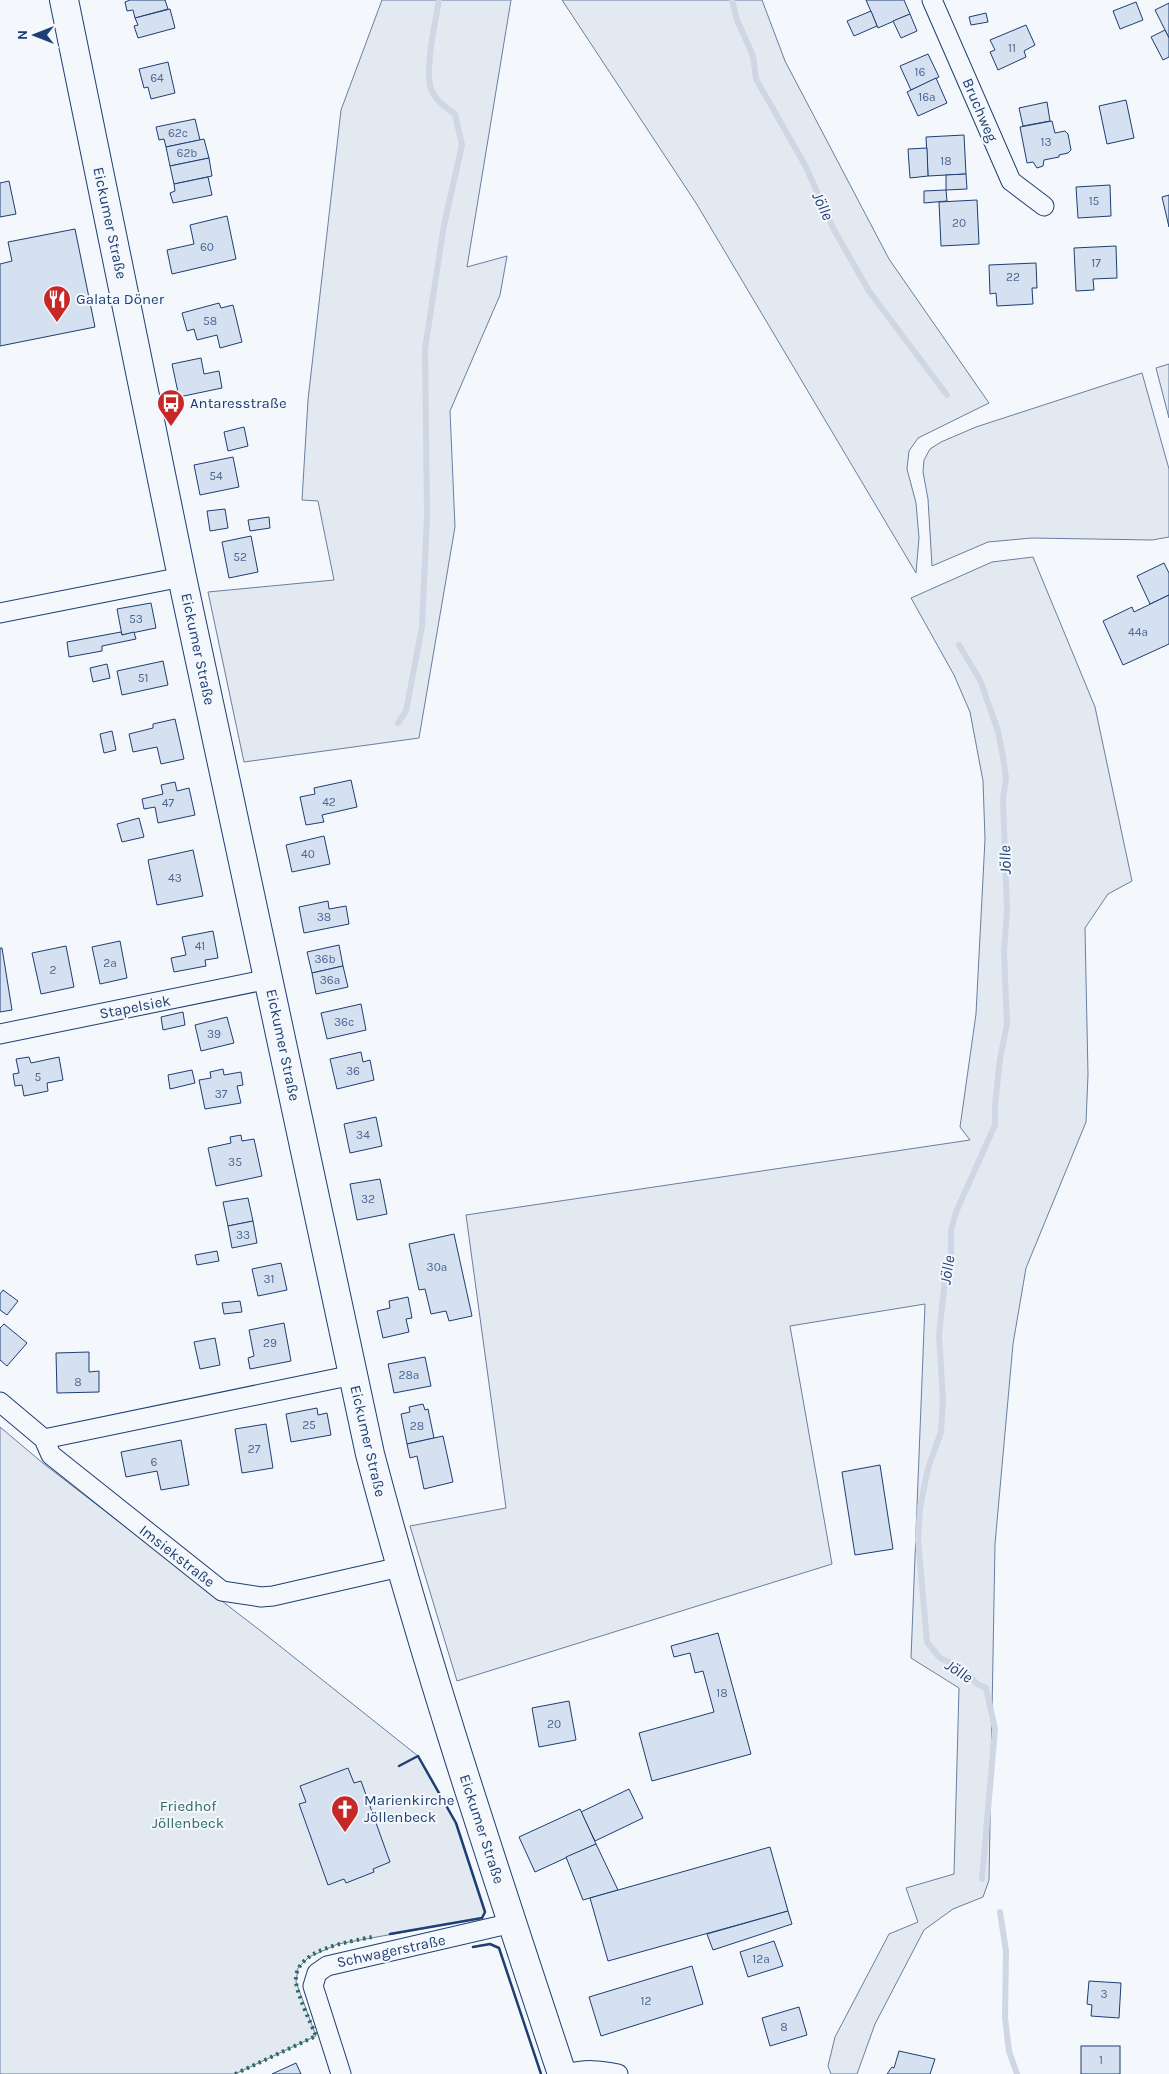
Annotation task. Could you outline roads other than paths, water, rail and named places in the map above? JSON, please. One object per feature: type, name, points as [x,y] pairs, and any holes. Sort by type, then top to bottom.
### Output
[{"type":"main road","name":"Eickumer Straße","points":[[64,0],[182,577],[370,1454],[400,1567],[447,1724],[562,2074]]},
{"type":"street","name":"Bruchweg","points":[[932,0],[1010,181],[1044,206]]},
{"type":"street","points":[[0,613],[182,577]]},
{"type":"street","name":"Stapelsiek","points":[[0,1034],[269,979]]},
{"type":"street","points":[[44,1439],[353,1375]]},
{"type":"street","name":"Imsiekstraße","points":[[0,1402],[44,1439],[52,1455],[222,1591],[261,1597],[274,1596],[400,1567]]},
{"type":"street","name":"Schwagerstraße","points":[[341,2074],[313,1986],[317,1973],[327,1966],[512,1923]]},
{"type":"street","points":[[567,2074],[582,2070],[599,2070],[618,2074]]},
{"type":"waterway","points":[[398,723],[406,711],[422,627],[427,516],[425,349],[444,225],[462,145],[455,114],[443,105],[430,85],[430,55],[439,0]]},
{"type":"waterway","name":"Jölle","points":[[732,0],[737,20],[753,56],[756,79],[805,165],[833,228],[869,291],[947,395]]},
{"type":"waterway","name":"Jölle","points":[[959,645],[980,680],[998,731],[1006,778],[1003,798],[1007,910],[1004,952],[1007,1024],[1000,1059],[995,1105],[995,1125],[956,1212],[951,1230],[951,1256],[945,1279],[939,1335],[943,1400],[941,1432],[928,1468],[920,1508],[918,1539],[927,1642],[940,1658],[953,1664],[969,1675],[977,1684],[986,1688],[995,1729],[982,1879]]},
{"type":"waterway","name":"Jölle","points":[[1000,1912],[1006,1951],[1005,2018],[1009,2051],[1017,2074]]},
{"type":"place","name":"Galata Döner","points":[[57,323]]},
{"type":"place","name":"Antaresstraße","points":[[171,427]]},
{"type":"place","name":"Marienkirche Jöllenbeck","points":[[345,1833]]},
{"type":"park label","name":"Friedhof Jöllenbeck","points":[[188,1814]]}]
